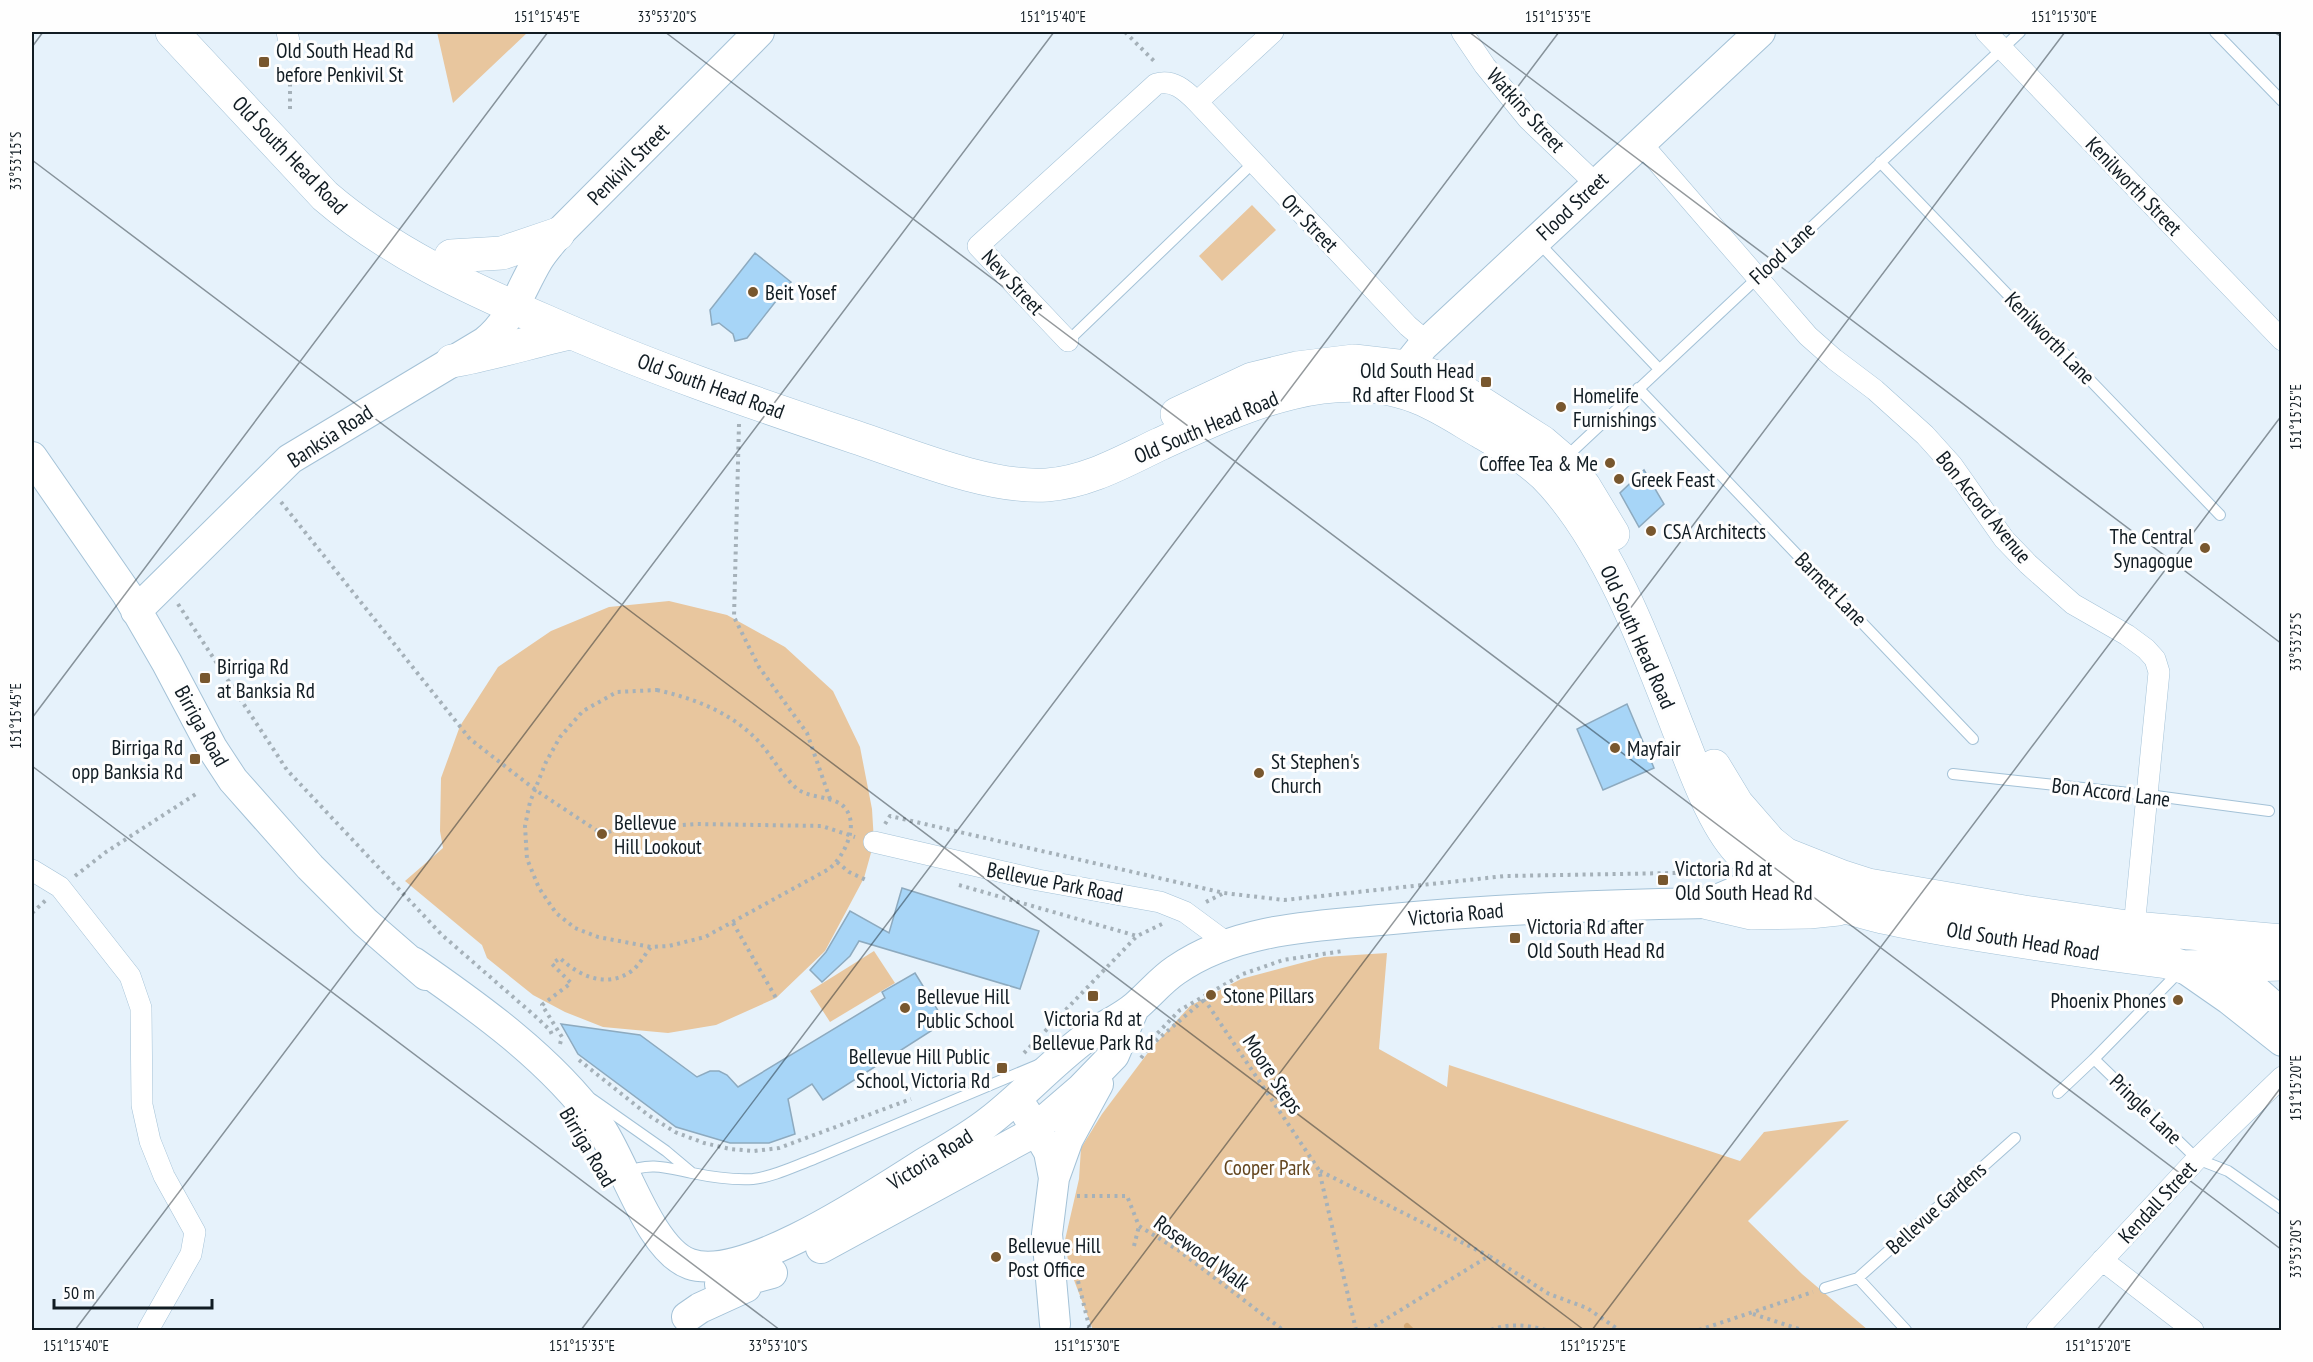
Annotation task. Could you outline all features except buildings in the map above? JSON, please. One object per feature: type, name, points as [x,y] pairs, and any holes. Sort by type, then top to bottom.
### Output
[{"type":"main road","name":"Old South Head Road","points":[[172,32],[311,181],[350,217],[410,256],[518,298],[972,453],[1021,463],[1046,465],[1063,461],[1106,447],[1252,379],[1336,362],[1354,361],[1401,379],[1422,399],[1452,414],[1524,459],[1554,468],[1555,485],[1586,529],[1625,602],[1720,823],[1743,855],[1776,864],[1821,870],[1868,885],[1959,902],[2134,928],[2282,941]]},
{"type":"main road","name":"Old South Head Road","points":[[198,32],[341,184],[383,217],[518,298],[570,333],[714,389],[932,463],[993,480],[1024,485],[1047,485],[1079,479],[1111,468],[1166,441],[1259,401],[1305,389],[1374,385],[1401,379]]},
{"type":"main road","points":[[450,256],[502,253],[558,234]]},
{"type":"main road","points":[[452,361],[498,352],[532,341],[570,333]]},
{"type":"main road","name":"Old South Head Road","points":[[1776,864],[1822,900],[1942,928],[2059,948],[2167,962],[2183,967],[2282,964]]},
{"type":"main road","points":[[1708,903],[1751,913],[1809,912],[1849,908]]},
{"type":"street","name":"Penkivil Street","points":[[518,298],[538,259],[558,234],[759,32]]},
{"type":"street","points":[[1197,102],[1273,32]]},
{"type":"street","name":"Watkins Street","points":[[1462,32],[1485,66],[1528,120],[1596,184]]},
{"type":"street","name":"Flood Street","points":[[1401,379],[1427,342],[1760,32]]},
{"type":"street","name":"Kenilworth Street","points":[[1986,32],[2282,340]]},
{"type":"street","name":"New Street","points":[[1068,341],[978,246],[1156,84],[1164,82],[1173,84],[1197,102]]},
{"type":"street","name":"Orr Street","points":[[1197,102],[1408,326],[1427,342]]},
{"type":"street","name":"Bon Accord Avenue","points":[[1641,143],[1808,336],[1884,397],[1925,435],[1952,465],[2004,538],[2028,564],[2073,604],[2136,640],[2155,659],[2159,672],[2134,928]]},
{"type":"street","name":"Banksia Road","points":[[136,611],[290,459],[492,337],[518,298]]},
{"type":"street","name":"Birriga Road","points":[[32,457],[100,554],[136,611],[232,780],[309,867],[365,922],[413,962],[460,1009],[531,1067],[570,1113],[617,1177]]},
{"type":"street","name":"Bellevue Park Road","points":[[873,842],[1038,880],[1160,902],[1185,912],[1227,943]]},
{"type":"street","name":"Victoria Road","points":[[697,1272],[743,1260],[784,1245],[818,1228],[987,1124],[1087,1037],[1134,1008],[1172,973],[1189,961],[1227,943],[1309,927],[1490,910],[1708,903],[1735,894],[1776,864]]},
{"type":"street","points":[[32,870],[60,887],[130,975],[141,1008],[142,1105],[150,1141],[164,1176],[195,1232],[191,1254],[148,1330]]},
{"type":"street","points":[[2134,928],[2205,948],[2282,1014]]},
{"type":"street","name":"Birriga Road","points":[[413,962],[467,999],[556,1052],[575,1096],[600,1127],[639,1238],[653,1257],[669,1271],[697,1272],[731,1284],[772,1273]]},
{"type":"street","points":[[2183,967],[2229,999],[2282,1041]]},
{"type":"street","name":"Victoria Road","points":[[772,1273],[1030,1133],[1081,1089],[1129,1060],[1134,1008]]},
{"type":"street","points":[[1056,1327],[1047,1234],[1069,1190],[1068,1139],[1129,1060]]},
{"type":"street","name":"Kendall Street","points":[[2037,1330],[2197,1159],[2282,1077]]},
{"type":"street","points":[[1011,1104],[1030,1133],[1050,1152],[1069,1190]]},
{"type":"street","points":[[1030,1133],[1034,1161],[1030,1251],[1034,1285],[1056,1327]]},
{"type":"street","points":[[2102,1260],[2193,1330]]},
{"type":"street","points":[[683,1324],[697,1272]]},
{"type":"street","points":[[683,1324],[700,1308],[772,1273]]},
{"type":"lane","name":"Flood Lane","points":[[1554,468],[2020,32]]},
{"type":"lane","points":[[2215,32],[2282,101]]},
{"type":"lane","name":"Kenilworth Lane","points":[[1880,162],[2220,515]]},
{"type":"lane","name":"New Street","points":[[1068,341],[1253,163]]},
{"type":"lane","points":[[1536,240],[1659,369]]},
{"type":"lane","name":"Barnett Lane","points":[[1638,388],[1973,739]]},
{"type":"lane","name":"Bon Accord Lane","points":[[1953,774],[2148,795],[2269,812]]},
{"type":"lane","points":[[2058,1092],[2094,1059],[2183,967]]},
{"type":"lane","points":[[556,1052],[693,1174]]},
{"type":"lane","points":[[617,1177],[637,1167],[661,1166],[720,1178],[754,1179],[785,1170],[1025,1068],[1063,1056]]},
{"type":"lane","name":"Pringle Lane","points":[[2094,1059],[2197,1159]]},
{"type":"lane","name":"Bellevue Gardens","points":[[1825,1288],[1858,1278],[2015,1138]]},
{"type":"lane","points":[[2197,1159],[2228,1171],[2282,1209]]},
{"type":"lane","points":[[1858,1278],[1906,1330]]},
{"type":"path","points":[[1125,32],[1142,51]]},
{"type":"path","points":[[289,39],[290,109]]},
{"type":"path","points":[[739,414],[734,617],[759,667],[807,733],[830,799]]},
{"type":"path","points":[[266,483],[470,739],[535,790],[602,834],[615,830],[697,824],[822,826],[873,842],[890,816],[1224,893],[1284,900],[1505,876],[1674,873],[1726,863]]},
{"type":"path","points":[[164,584],[287,770],[442,935],[550,1029],[556,1052]]},
{"type":"path","points":[[657,690],[694,699],[725,715],[759,742],[796,788],[811,795],[830,799],[843,806],[849,817],[851,835],[837,861],[829,869],[733,923],[705,937],[688,942],[651,947],[598,937],[575,928],[556,913],[539,888],[527,859],[525,826],[535,790],[546,762],[560,737],[583,711],[617,692],[657,690]]},
{"type":"path","points":[[60,887],[106,852],[196,794]]},
{"type":"path","points":[[837,861],[849,872],[866,880]]},
{"type":"path","points":[[949,882],[1137,936],[1025,1053],[1014,1057]]},
{"type":"path","points":[[733,923],[776,998]]},
{"type":"path","points":[[556,1052],[562,1037],[542,1005],[571,983],[552,964],[560,957],[572,969],[586,976],[603,980],[619,978],[634,969],[651,947]]},
{"type":"path","points":[[1129,1060],[1180,1010],[1243,974],[1283,960],[1353,949]]},
{"type":"path","name":"Moore Steps","points":[[1203,998],[1320,1170]]},
{"type":"path","points":[[577,1058],[648,1115],[675,1132],[704,1143],[730,1149],[754,1151],[779,1148],[918,1096]]},
{"type":"path","points":[[1320,1170],[1489,1256],[1549,1294],[1587,1308],[1619,1330]]},
{"type":"path","points":[[1320,1170],[1356,1330]]},
{"type":"path","points":[[1069,1190],[1074,1203]]},
{"type":"path","name":"Rosewood Walk","points":[[1069,1190],[1126,1196],[1139,1226],[1178,1250],[1283,1330]]},
{"type":"path","points":[[1134,1246],[1139,1226]]},
{"type":"path","points":[[1368,1330],[1489,1256]]},
{"type":"path","points":[[1076,1272],[1090,1330]]},
{"type":"path","points":[[1699,1330],[1825,1288]]},
{"type":"path","points":[[1753,1313],[1802,1330]]},
{"type":"path","points":[[1491,1330],[1507,1324],[1546,1330]]},
{"type":"green space","points":[[437,32],[528,32],[453,103]]},
{"type":"green space","points":[[1252,205],[1276,230],[1222,281],[1199,256]]},
{"type":"green space","points":[[669,601],[727,615],[785,647],[833,691],[860,747],[872,809],[874,842],[864,878],[825,951],[776,998],[716,1025],[668,1033],[603,1027],[565,1012],[533,995],[487,958],[482,945],[405,881],[443,848],[440,831],[441,778],[460,726],[498,667],[551,631],[609,607]]},
{"type":"green space","points":[[874,951],[895,983],[830,1022],[810,991]]},
{"type":"green space","name":"Cooper Park","points":[[1387,953],[1379,1049],[1447,1087],[1449,1065],[1740,1161],[1764,1132],[1849,1120],[1748,1221],[1802,1274],[1868,1330],[1093,1330],[1069,1267],[1065,1240],[1079,1179],[1081,1148],[1102,1114],[1150,1050],[1190,1006],[1241,979],[1324,957]]},
{"type":"waterway","points":[[1407,1326],[1411,1330]]},
{"type":"place","name":"Old South Head Rd before Penkivil St","points":[[264,62]]},
{"type":"place","name":"Beit Yosef","points":[[753,292]]},
{"type":"place","name":"Old South Head Rd after Flood St","points":[[1486,382]]},
{"type":"place","name":"Homelife Furnishings","points":[[1561,407]]},
{"type":"place","name":"Coffee Tea & Me","points":[[1610,463]]},
{"type":"place","name":"Greek Feast","points":[[1619,479]]},
{"type":"place","name":"CSA Architects","points":[[1651,531]]},
{"type":"place","name":"The Central Synagogue","points":[[2205,548]]},
{"type":"place","name":"Birriga Rd at Banksia Rd","points":[[205,678]]},
{"type":"place","name":"Mayfair","points":[[1615,748]]},
{"type":"place","name":"Birriga Rd opp Banksia Rd","points":[[195,759]]},
{"type":"place","name":"St Stephen's Church","points":[[1259,773]]},
{"type":"place","name":"Bellevue Hill Lookout","points":[[602,834]]},
{"type":"place","name":"Victoria Rd at Old South Head Rd","points":[[1663,880]]},
{"type":"place","name":"Victoria Rd after Old South Head Rd","points":[[1515,938]]},
{"type":"place","name":"Stone Pillars","points":[[1211,995]]},
{"type":"place","name":"Victoria Rd at Bellevue Park Rd","points":[[1093,996]]},
{"type":"place","name":"Phoenix Phones","points":[[2178,1000]]},
{"type":"place","name":"Bellevue Hill Public School","points":[[905,1008]]},
{"type":"place","name":"Bellevue Hill Public School, Victoria Rd","points":[[1002,1068]]},
{"type":"place","name":"Bellevue Hill Post Office","points":[[996,1257]]}]
